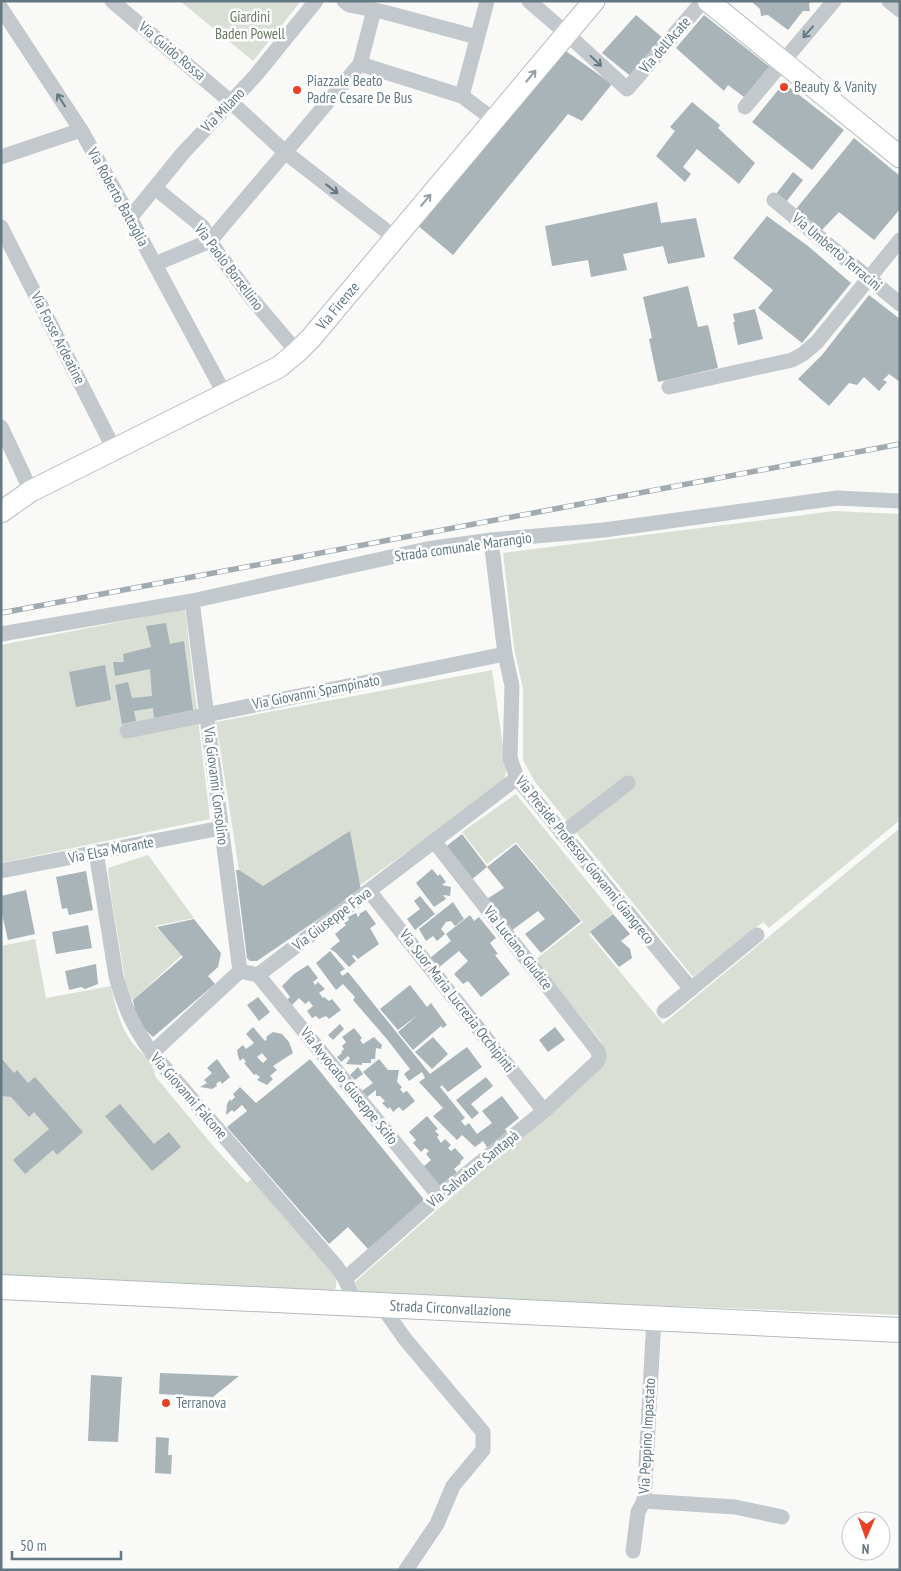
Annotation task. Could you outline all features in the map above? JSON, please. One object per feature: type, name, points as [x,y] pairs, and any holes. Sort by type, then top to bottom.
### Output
[{"type":"main road","name":"Strada Circonvallazione","points":[[1,1287],[900,1330]]},
{"type":"street","name":"Via Guido Rossa","points":[[112,1],[231,102],[285,158]]},
{"type":"street","name":"Via Milano","points":[[130,218],[183,153],[256,75],[316,1]]},
{"type":"street","points":[[344,1],[349,5],[477,37]]},
{"type":"street","points":[[462,96],[487,1]]},
{"type":"street","points":[[529,1],[566,33]]},
{"type":"street","name":"Via Firenze","points":[[1,512],[31,490],[279,367],[297,352],[311,338],[594,1]]},
{"type":"street","name":"Via dell'Acate","points":[[566,33],[626,89],[703,1]]},
{"type":"street","points":[[708,1],[900,157]]},
{"type":"street","points":[[745,107],[834,1]]},
{"type":"street","points":[[889,1],[900,10]]},
{"type":"street","name":"Via Roberto Battaglia","points":[[1,8],[80,130],[130,218],[224,393]]},
{"type":"street","points":[[155,264],[210,241],[285,158],[364,66],[379,11]]},
{"type":"street","points":[[364,66],[462,96],[494,120]]},
{"type":"street","points":[[1,157],[80,130]]},
{"type":"street","points":[[285,158],[394,237]]},
{"type":"street","name":"Via Paolo Borsellino","points":[[155,188],[203,227],[210,241],[253,300],[297,352]]},
{"type":"street","name":"Via Umberto Terracini","points":[[774,200],[900,304]]},
{"type":"street","name":"Via Fosse Ardeatine","points":[[1,227],[114,449]]},
{"type":"street","points":[[669,387],[792,360],[803,354],[817,342],[900,240]]},
{"type":"street","points":[[1,427],[31,490]]},
{"type":"street","name":"Strada comunale Marangio","points":[[1,634],[192,601],[427,549],[491,540],[604,530],[837,498],[900,501]]},
{"type":"street","name":"Via Preside Professor Giovanni Giangreco","points":[[491,540],[505,654],[512,686],[510,758],[516,778],[691,989]]},
{"type":"street","name":"Via Giovanni Consolino","points":[[192,601],[240,971]]},
{"type":"street","name":"Via Giovanni Spampinato","points":[[127,730],[505,654]]},
{"type":"street","name":"Via Giuseppe Fava","points":[[258,975],[516,778]]},
{"type":"street","points":[[562,834],[628,783]]},
{"type":"street","name":"Via Elsa Morante","points":[[1,871],[221,828]]},
{"type":"street","name":"Via Luciano Giudice","points":[[434,841],[598,1051],[599,1057]]},
{"type":"street","name":"Via Giovanni Falcone","points":[[96,852],[116,976],[121,995],[135,1028],[152,1052],[336,1266],[345,1279],[356,1304]]},
{"type":"street","name":"Via Suor Maria Lucrezia Occhipinti","points":[[369,891],[544,1111]]},
{"type":"street","points":[[664,1011],[757,935]]},
{"type":"street","points":[[152,1052],[240,971],[258,975]]},
{"type":"street","name":"Via Avvocato Giuseppe Scifo","points":[[258,975],[439,1196]]},
{"type":"street","name":"Via Salvatore Santapà","points":[[345,1279],[439,1196],[544,1111],[597,1062],[599,1057]]},
{"type":"street","points":[[381,1305],[405,1339],[483,1432],[483,1450],[453,1486],[436,1524],[406,1570]]},
{"type":"street","name":"Via Peppino Impastato","points":[[633,1551],[638,1512],[644,1501],[654,1318]]},
{"type":"street","points":[[644,1501],[735,1507],[782,1517]]},
{"type":"green space","name":"Giardini Baden Powell","points":[[180,1],[301,1],[253,61]]},
{"type":"green space","points":[[834,511],[900,514],[900,820],[769,928],[763,922],[693,977],[535,782],[523,760],[523,689],[514,648],[503,553]]},
{"type":"green space","points":[[185,609],[210,819],[1,863],[1,645]]},
{"type":"green space","points":[[492,670],[506,767],[505,777],[501,784],[253,961],[216,722]]},
{"type":"green space","points":[[516,794],[613,913],[589,934],[663,1024],[900,828],[900,1315],[649,1305],[362,1298],[355,1282],[599,1068],[603,1058],[604,1048],[600,1040],[535,960],[583,922],[516,842],[487,864],[462,832]]},
{"type":"green space","points":[[148,855],[194,918],[155,926],[182,955],[133,1000],[128,997],[108,868]]},
{"type":"green space","points":[[35,939],[46,998],[111,986],[123,1026],[133,1043],[148,1060],[155,1076],[214,1147],[247,1183],[253,1178],[329,1265],[336,1283],[333,1294],[1,1277],[1,946]]},
{"type":"building","points":[[753,1],[811,1],[809,4],[810,11],[803,11],[788,30],[768,15],[761,16],[760,9]]},
{"type":"building","points":[[636,15],[664,39],[633,78],[602,53]]},
{"type":"building","points":[[704,15],[770,67],[744,97],[728,85],[724,91],[676,48]]},
{"type":"building","points":[[563,49],[612,84],[582,121],[568,114],[453,255],[416,224]]},
{"type":"building","points":[[784,83],[844,130],[812,170],[752,122]]},
{"type":"building","points":[[692,102],[720,125],[718,128],[755,163],[739,184],[697,149],[683,167],[691,174],[685,182],[656,156],[675,131],[670,127]]},
{"type":"building","points":[[854,138],[900,176],[900,209],[874,240],[839,212],[822,230],[796,209]]},
{"type":"building","points":[[793,172],[803,180],[786,202],[776,194]]},
{"type":"building","points":[[657,202],[661,223],[696,218],[705,257],[668,264],[663,246],[623,254],[627,270],[591,277],[588,260],[552,266],[545,226]]},
{"type":"building","points":[[767,216],[808,246],[851,283],[802,343],[758,308],[773,290],[733,258]]},
{"type":"building","points":[[688,286],[698,327],[708,325],[718,368],[658,382],[649,339],[652,338],[643,297]]},
{"type":"building","points":[[869,295],[900,319],[900,382],[889,374],[883,380],[887,382],[879,391],[864,377],[857,385],[849,383],[829,406],[798,379],[822,355]]},
{"type":"building","points":[[755,309],[763,339],[738,345],[733,314]]},
{"type":"building","points":[[166,623],[170,644],[184,641],[193,710],[154,718],[153,708],[134,711],[136,721],[122,724],[115,685],[128,682],[132,698],[152,696],[150,669],[115,676],[113,662],[124,662],[123,654],[151,647],[146,626]]},
{"type":"building","points":[[105,665],[111,700],[76,707],[69,672]]},
{"type":"building","points":[[350,831],[361,890],[257,961],[250,961],[247,958],[236,870],[239,870],[263,886]]},
{"type":"building","points":[[462,834],[487,867],[470,881],[444,848]]},
{"type":"building","points":[[516,844],[581,921],[541,953],[525,934],[545,919],[538,911],[511,931],[487,899],[504,888],[487,867]]},
{"type":"building","points":[[432,869],[438,876],[440,874],[446,882],[442,885],[451,887],[450,896],[443,895],[446,899],[434,907],[416,883]]},
{"type":"building","points":[[86,871],[93,910],[69,915],[67,908],[62,909],[56,877]]},
{"type":"building","points":[[26,890],[35,934],[8,940],[1,910],[1,896]]},
{"type":"building","points":[[420,896],[435,914],[415,930],[407,919],[420,909],[414,901]]},
{"type":"building","points":[[453,902],[464,919],[455,926],[451,921],[446,922],[441,929],[445,934],[437,941],[433,936],[426,941],[419,929]]},
{"type":"building","points":[[366,910],[376,924],[370,928],[379,944],[358,959],[354,955],[352,956],[356,961],[349,967],[330,949],[340,941],[335,934],[346,925],[344,923],[349,920],[348,917],[356,913],[358,917],[359,914]]},
{"type":"building","points":[[613,914],[630,934],[621,941],[630,949],[632,958],[619,967],[590,932]]},
{"type":"building","points":[[470,915],[474,921],[479,917],[496,938],[490,943],[498,954],[495,955],[510,974],[481,997],[468,981],[463,984],[454,974],[468,961],[459,951],[438,968],[430,958],[451,941],[446,934]]},
{"type":"building","points":[[194,919],[221,953],[218,967],[208,976],[215,984],[153,1037],[137,1022],[133,1000],[183,957],[157,927]]},
{"type":"building","points":[[88,925],[92,948],[56,954],[52,932]]},
{"type":"building","points":[[330,951],[345,969],[340,972],[342,976],[348,972],[430,1074],[467,1047],[482,1067],[448,1092],[442,1085],[440,1087],[465,1118],[461,1121],[465,1126],[469,1123],[477,1134],[492,1123],[482,1111],[502,1096],[519,1118],[505,1129],[509,1135],[489,1150],[483,1141],[475,1147],[462,1135],[457,1140],[433,1116],[443,1108],[419,1082],[425,1078],[422,1072],[409,1081],[404,1074],[410,1069],[353,1000],[355,997],[343,984],[336,990],[316,963]]},
{"type":"building","points":[[96,964],[98,984],[85,989],[81,987],[69,990],[65,971]]},
{"type":"building","points":[[308,965],[318,978],[313,982],[315,985],[318,982],[325,989],[319,993],[329,1001],[332,999],[341,1010],[329,1019],[326,1016],[319,1019],[316,1016],[312,1018],[307,1011],[313,1006],[309,1001],[305,1004],[299,998],[292,1005],[287,1000],[290,997],[282,986],[294,974]]},
{"type":"building","points":[[410,985],[427,1007],[431,1003],[447,1025],[443,1028],[441,1026],[413,1050],[398,1032],[419,1014],[398,1030],[380,1009]]},
{"type":"building","points":[[258,997],[270,1012],[259,1021],[247,1005]]},
{"type":"building","points":[[340,1024],[344,1029],[333,1040],[328,1035]]},
{"type":"building","points":[[253,1027],[265,1041],[266,1037],[273,1032],[282,1034],[289,1042],[293,1053],[273,1066],[277,1070],[270,1076],[273,1079],[267,1085],[257,1080],[260,1077],[256,1074],[254,1075],[244,1063],[246,1062],[243,1058],[240,1061],[237,1050],[243,1045],[246,1049],[254,1043],[246,1034]],"holes":[[[262,1053],[267,1059],[263,1063],[257,1057]]]},
{"type":"building","points":[[555,1027],[565,1040],[548,1052],[539,1040]]},
{"type":"building","points":[[354,1028],[362,1038],[360,1040],[363,1044],[374,1037],[382,1045],[381,1049],[376,1048],[375,1059],[371,1059],[371,1063],[362,1063],[362,1065],[346,1064],[350,1058],[348,1056],[341,1062],[337,1057],[342,1053],[344,1049],[342,1046],[346,1042],[342,1037]]},
{"type":"building","points":[[433,1037],[448,1054],[432,1069],[415,1052]]},
{"type":"building","points":[[1,1058],[14,1073],[17,1070],[28,1083],[35,1077],[83,1132],[57,1155],[53,1150],[25,1174],[13,1160],[49,1129],[34,1112],[29,1117],[11,1097],[1,1096]]},
{"type":"building","points":[[217,1059],[230,1077],[222,1084],[220,1081],[212,1089],[200,1087],[207,1083],[204,1080],[212,1073],[207,1068]]},
{"type":"building","points":[[310,1059],[426,1202],[368,1249],[348,1227],[329,1244],[227,1127],[247,1111],[242,1105],[234,1112],[232,1110],[226,1115],[227,1104],[230,1099],[231,1101],[235,1097],[233,1094],[240,1087],[256,1103]]},
{"type":"building","points":[[379,1059],[388,1070],[399,1070],[397,1082],[402,1087],[400,1089],[403,1093],[407,1091],[415,1101],[403,1111],[399,1107],[393,1112],[390,1107],[388,1109],[382,1103],[385,1101],[380,1096],[376,1096],[376,1090],[367,1097],[362,1091],[373,1083],[363,1072]]},
{"type":"building","points":[[358,1067],[363,1074],[355,1080],[350,1075]]},
{"type":"building","points":[[486,1077],[493,1086],[471,1104],[479,1113],[472,1119],[456,1100]]},
{"type":"building","points":[[120,1104],[154,1144],[169,1132],[181,1147],[152,1171],[105,1116]]},
{"type":"building","points":[[427,1116],[438,1129],[435,1131],[439,1135],[437,1137],[441,1143],[445,1139],[451,1145],[448,1148],[451,1151],[455,1148],[464,1158],[454,1169],[459,1175],[442,1189],[423,1167],[431,1160],[426,1154],[429,1151],[425,1148],[421,1152],[413,1143],[416,1140],[409,1132]]},
{"type":"building","points":[[160,1373],[239,1376],[213,1397],[159,1394]]},
{"type":"building","points":[[91,1375],[122,1377],[118,1442],[88,1441]]},
{"type":"building","points":[[156,1437],[169,1438],[168,1455],[172,1455],[171,1474],[155,1473]]},
{"type":"railway","points":[[1,613],[900,444]]},
{"type":"place","name":"Beauty & Vanity","points":[[784,87]]},
{"type":"place","name":"Piazzale Beato Padre Cesare De Bus","points":[[297,90]]},
{"type":"place","name":"Terranova","points":[[166,1403]]}]
